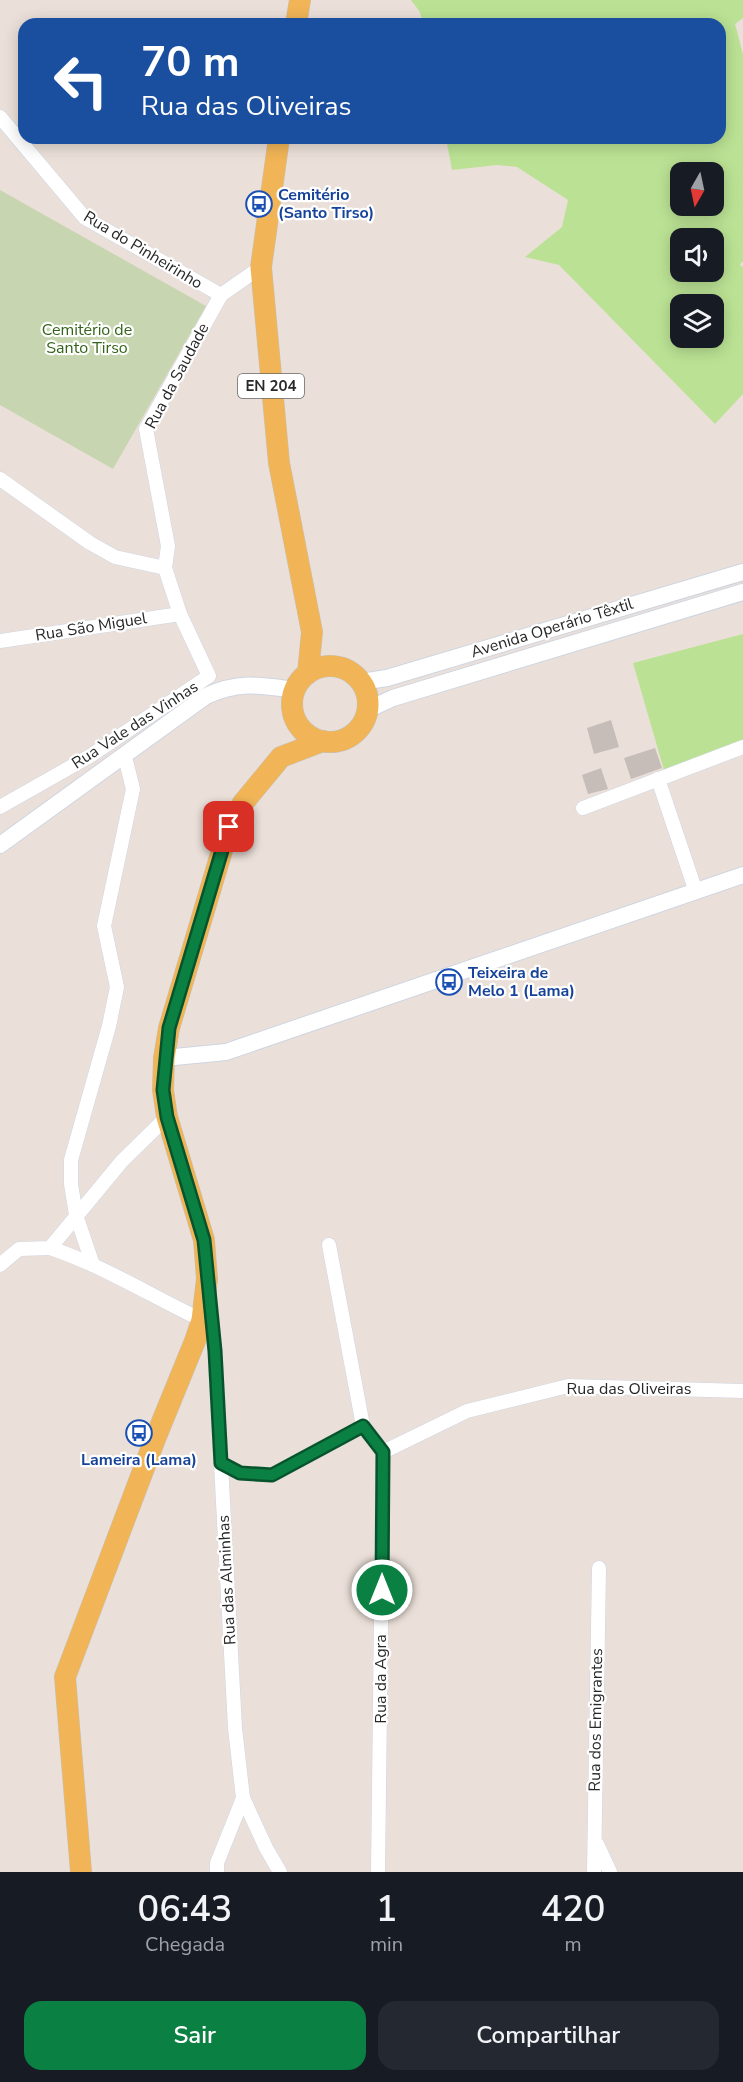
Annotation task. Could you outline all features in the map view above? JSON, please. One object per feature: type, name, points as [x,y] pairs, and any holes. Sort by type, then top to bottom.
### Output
[{"type":"main road","points":[[297,18],[300,0]]},
{"type":"main road","name":"EN 204","points":[[278,144],[261,267],[279,463],[312,632],[308,673]]},
{"type":"main road","name":"EN 204","points":[[312,632],[336,666],[346,669],[361,682]]},
{"type":"main road","points":[[81,1872],[65,1677],[202,1320],[207,1280],[204,1240],[167,1117],[163,1090],[164,1058],[169,1028],[229,827],[243,803],[281,757],[293,712],[294,690],[308,673],[316,668],[336,666]]},
{"type":"main road","points":[[281,757],[323,741],[347,738],[356,731],[367,710],[368,700],[361,682]]},
{"type":"main road","points":[[293,712],[304,731],[323,741]]},
{"type":"street","name":"Rua do Pinheirinho","points":[[0,117],[18,138]]},
{"type":"street","name":"Rua do Pinheirinho","points":[[23,144],[85,218],[221,295]]},
{"type":"street","name":"Rua da Saudade","points":[[180,614],[165,568],[168,546],[146,429],[221,295],[261,267]]},
{"type":"street","points":[[0,479],[90,543],[114,557],[165,568]]},
{"type":"street","name":"Avenida Operário Têxtil","points":[[361,682],[398,675],[743,572]]},
{"type":"street","name":"Avenida Operário Têxtil","points":[[367,710],[393,698],[743,592]]},
{"type":"street","name":"Rua São Miguel","points":[[1,641],[180,614]]},
{"type":"street","name":"Rua Vale das Vinhas","points":[[0,807],[90,756],[209,676],[180,614]]},
{"type":"street","points":[[0,846],[206,696],[223,689],[251,684],[294,690]]},
{"type":"street","points":[[583,808],[743,747]]},
{"type":"street","points":[[93,1264],[76,1215],[71,1184],[71,1160],[110,1026],[117,987],[104,926],[133,789],[125,757]]},
{"type":"street","points":[[658,779],[696,892]]},
{"type":"street","points":[[164,1058],[226,1052],[743,875]]},
{"type":"street","points":[[50,1248],[122,1161],[167,1117]]},
{"type":"street","points":[[328,1245],[363,1426],[383,1452]]},
{"type":"street","points":[[0,1265],[19,1249],[50,1248],[93,1264],[111,1276],[138,1285],[202,1320]]},
{"type":"street","name":"Rua das Alminhas","points":[[207,1280],[215,1351],[235,1728],[243,1798],[280,1872]]},
{"type":"street","name":"Rua das Oliveiras","points":[[383,1452],[467,1411],[568,1386],[743,1390]]},
{"type":"street","points":[[221,1463],[240,1473],[272,1475],[363,1426]]},
{"type":"street","name":"Rua da Agra","points":[[378,1872],[383,1452]]},
{"type":"street","name":"Rua dos Emigrantes","points":[[594,1872],[599,1568]]},
{"type":"street","points":[[217,1872],[218,1863],[243,1798]]},
{"type":"street","points":[[594,1840],[610,1872]]},
{"type":"green space","points":[[411,0],[743,0],[743,18],[735,24],[743,54],[743,261],[740,265],[743,267],[743,394],[715,424],[559,265],[525,257],[562,227],[568,200],[517,167],[497,165],[452,170],[447,144],[726,144],[726,18],[422,18]]},
{"type":"green space","name":"Cemitério de Santo Tirso","points":[[0,190],[206,306],[113,469],[0,405]]},
{"type":"green space","points":[[743,634],[743,740],[664,770],[633,663]]},
{"type":"building","points":[[611,720],[619,747],[594,754],[587,728]]},
{"type":"building","points":[[655,748],[662,768],[631,779],[624,758]]},
{"type":"building","points":[[601,768],[608,789],[588,794],[582,775]]},
{"type":"place","name":"Cemitério (Santo Tirso)","points":[[259,204]]},
{"type":"place","name":"Teixeira de Melo 1 (Lama)","points":[[449,982]]},
{"type":"place","name":"Lameira (Lama)","points":[[139,1433]]},
{"type":"route","points":[[229,827],[169,1028],[164,1058],[163,1090],[167,1117],[204,1240],[215,1351],[221,1463],[240,1473],[272,1475],[363,1426],[383,1452],[382,1590]]}]
